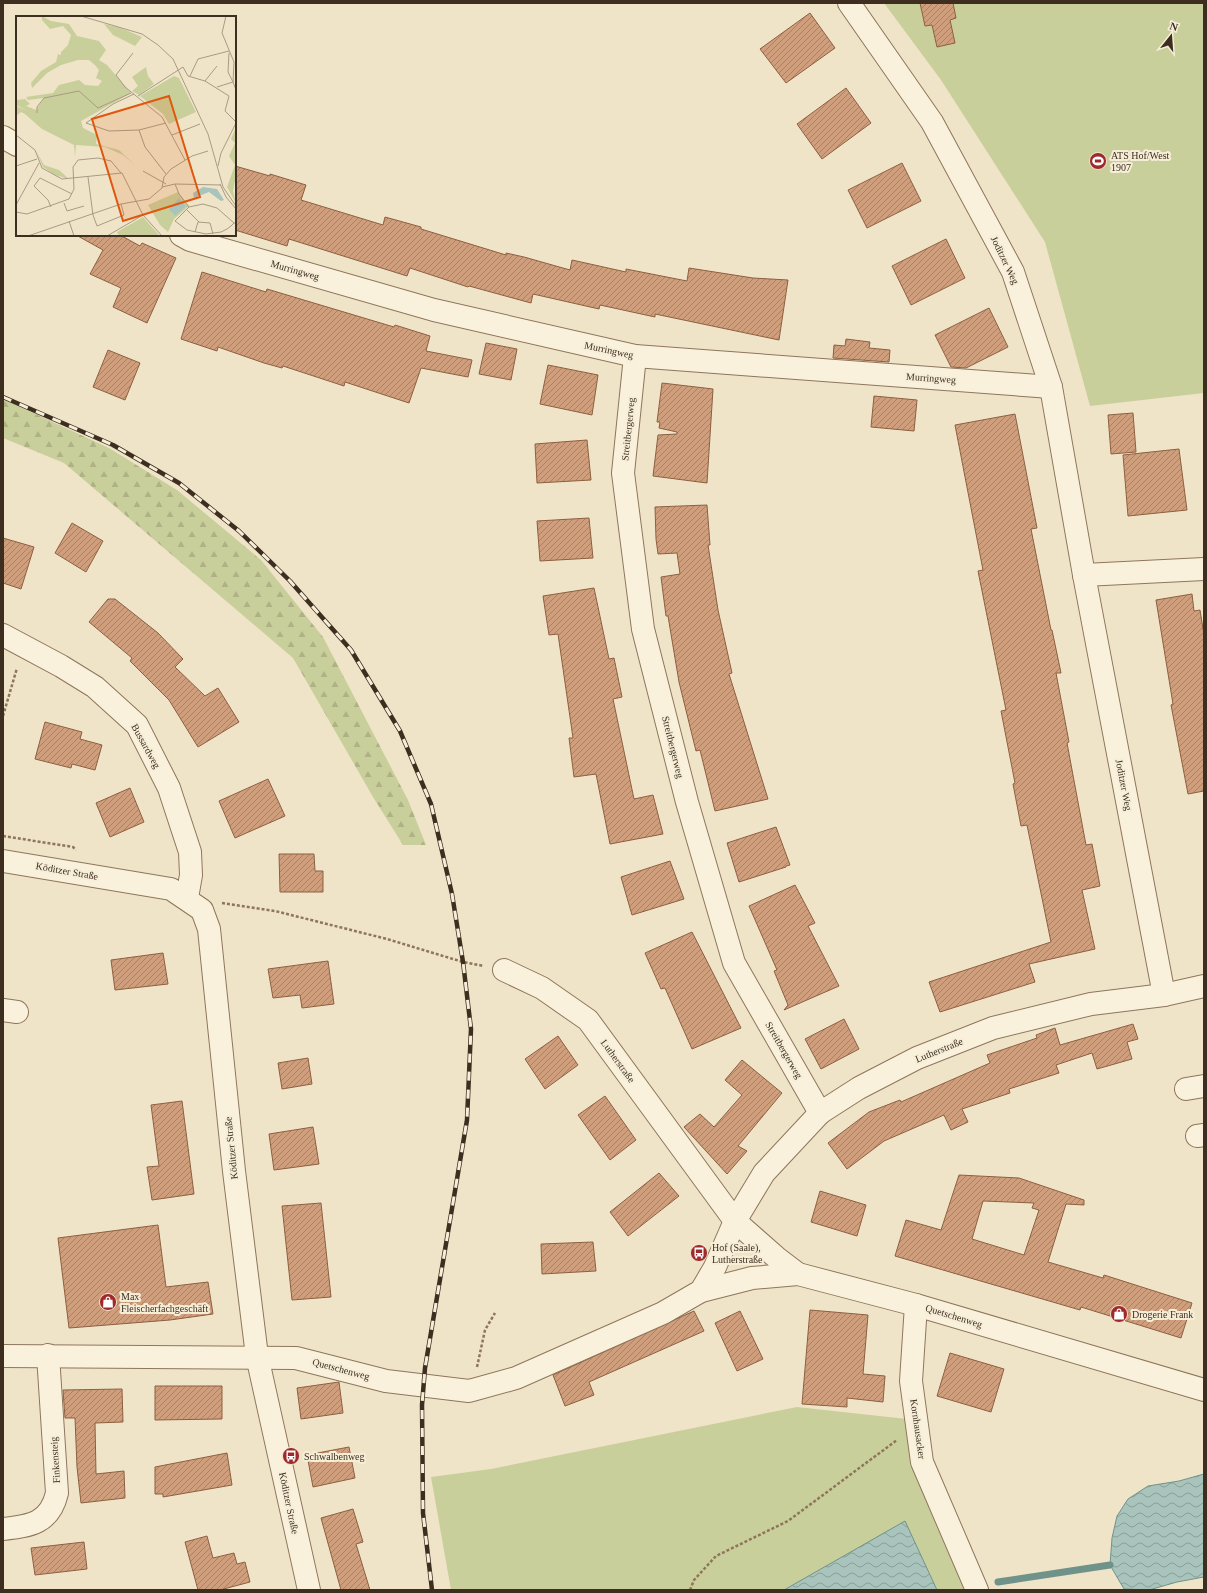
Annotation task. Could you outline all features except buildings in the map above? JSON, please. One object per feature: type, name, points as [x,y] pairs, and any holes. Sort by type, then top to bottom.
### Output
[{"type":"street","name":"Joditzer Weg","points":[[849,3],[932,122],[1013,272],[1051,387],[1084,575],[1164,995]]},
{"type":"street","points":[[3,137],[16,144]]},
{"type":"street","name":"Murringweg","points":[[183,236],[190,240],[434,310],[635,356],[1051,387]]},
{"type":"street","name":"Streitbergerweg","points":[[635,356],[623,473],[643,629],[687,802],[734,963],[820,1113]]},
{"type":"street","points":[[1084,575],[1204,569]]},
{"type":"street","name":"Bussardweg","points":[[3,635],[95,687],[137,726],[169,788],[190,852],[191,875],[187,898]]},
{"type":"street","name":"Köditzer Straße","points":[[3,860],[171,889],[187,898],[202,910],[209,929],[234,1171],[257,1356],[309,1590]]},
{"type":"street","name":"Lutherstraße","points":[[504,970],[542,988],[588,1020],[735,1221],[777,1258],[798,1274]]},
{"type":"street","name":"Lutherstraße","points":[[663,1313],[701,1291],[715,1267],[735,1221],[764,1173],[820,1113],[859,1088],[917,1058],[993,1028],[1091,1004],[1164,995],[1204,986]]},
{"type":"street","name":"Quetschenweg","points":[[701,1291],[752,1278],[798,1274],[916,1305],[1204,1390]]},
{"type":"street","name":"Kornhausacker","points":[[916,1305],[911,1381],[922,1462],[977,1590]]},
{"type":"street","name":"Quetschenweg","points":[[3,1356],[257,1356],[296,1358],[386,1381],[469,1391],[516,1378],[663,1313]]},
{"type":"street","name":"Finkensteig","points":[[3,1529],[21,1527],[40,1521],[53,1508],[57,1493],[48,1355]]},
{"type":"path","points":[[3,716],[23,646]]},
{"type":"path","points":[[187,898],[275,911],[387,939],[463,962],[504,970]]},
{"type":"path","points":[[469,1391],[480,1356],[485,1330],[495,1313]]},
{"type":"path","points":[[690,1590],[694,1580],[716,1556],[788,1521],[917,1425]]},
{"type":"green space","name":"ATS Hof/West 1907","points":[[884,3],[1204,3],[1204,393],[1090,406],[1045,242],[941,80]]},
{"type":"green space","points":[[3,399],[109,448],[177,490],[261,560],[323,637],[408,800],[426,845],[403,845],[373,797],[293,658],[64,463],[3,438]]},
{"type":"green space","points":[[797,1407],[916,1420],[977,1590],[451,1590],[431,1477],[491,1469]]},
{"type":"water","points":[[1204,1474],[1204,1577],[1177,1582],[1149,1590],[1124,1589],[1110,1565],[1112,1538],[1117,1516],[1128,1499],[1148,1486],[1179,1481]]},
{"type":"water","points":[[905,1521],[937,1590],[784,1590]]},
{"type":"waterway","points":[[998,1582],[1110,1565]]},
{"type":"railway","points":[[3,397],[113,445],[179,483],[239,531],[290,581],[351,650],[400,731],[431,804],[452,894],[463,962],[471,1029],[467,1120],[425,1368],[422,1405],[423,1513],[432,1590]]},
{"type":"place","name":"ATS Hof/West 1907","points":[[1098,161]]},
{"type":"place","name":"Hof (Saale), Lutherstraße","points":[[699,1253]]},
{"type":"place","name":"Max Fleischerfachgeschäft","points":[[108,1302]]},
{"type":"place","name":"Drogerie Frank","points":[[1119,1314]]},
{"type":"place","name":"Schwalbenweg","points":[[291,1456]]}]
